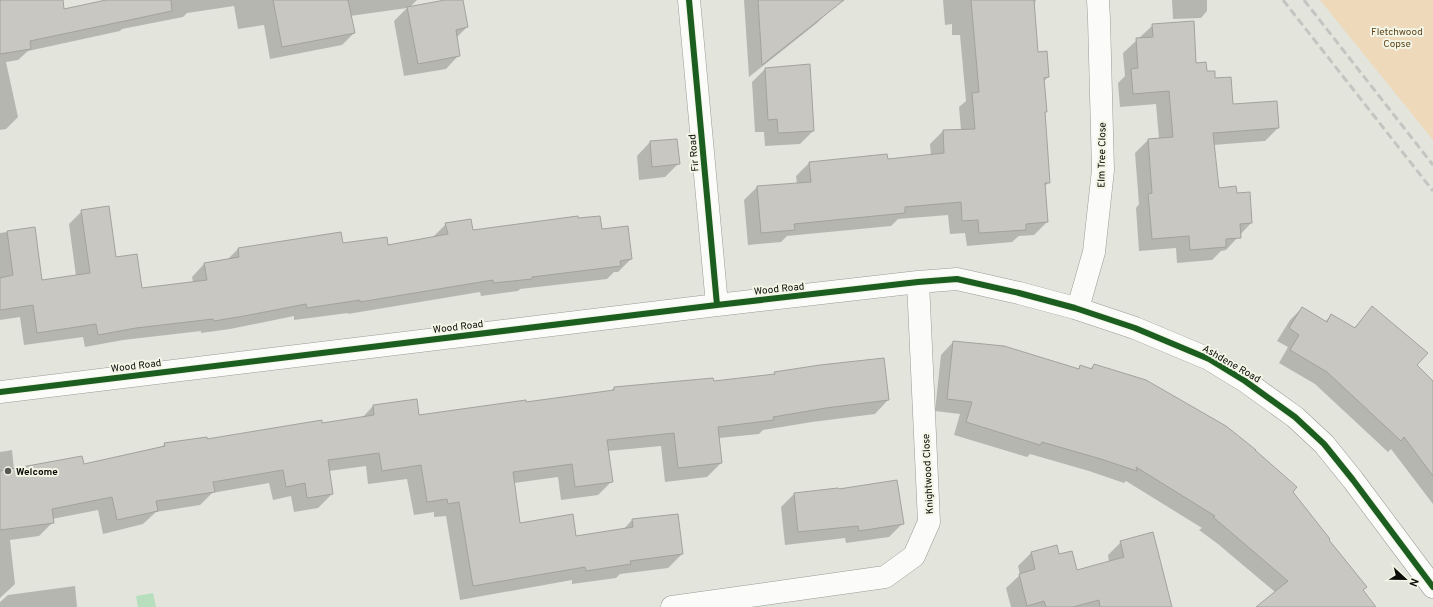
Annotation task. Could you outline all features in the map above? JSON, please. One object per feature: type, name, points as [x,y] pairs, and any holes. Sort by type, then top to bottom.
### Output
[{"type":"street","name":"Fir Road","points":[[689,0],[717,305]]},
{"type":"street","name":"Elm Tree Close","points":[[1078,308],[1094,252],[1103,170],[1098,0]]},
{"type":"street","name":"Ashdene Road","points":[[918,282],[957,279],[1020,292],[1078,308],[1146,332],[1209,359],[1253,386],[1295,417],[1324,444],[1350,475],[1433,587]]},
{"type":"street","name":"Wood Road","points":[[0,392],[918,282]]},
{"type":"street","name":"Knightwood Close","points":[[672,607],[885,577],[914,556],[929,522],[918,282]]},
{"type":"green space","name":"Fletchwood Copse","points":[[1320,0],[1433,0],[1433,140]]},
{"type":"shaded area","points":[[153,593],[156,607],[138,607],[136,596]]},
{"type":"building","points":[[0,0],[63,0],[64,9],[106,0],[171,0],[172,11],[30,41],[31,49],[0,54]]},
{"type":"building","points":[[273,0],[348,0],[355,33],[282,47]]},
{"type":"building","points":[[445,0],[463,0],[468,27],[456,30],[460,56],[418,64],[407,7]]},
{"type":"building","points":[[758,0],[844,0],[762,65]]},
{"type":"building","points":[[971,0],[1034,0],[1038,52],[1047,51],[1049,77],[1044,78],[1050,183],[1045,183],[1048,222],[1026,224],[1026,230],[979,233],[978,220],[962,221],[961,202],[905,207],[905,213],[794,224],[795,230],[761,233],[757,186],[811,182],[809,162],[887,154],[888,159],[944,153],[943,130],[975,129],[972,93],[979,92]]},
{"type":"building","points":[[1194,21],[1196,63],[1206,62],[1207,71],[1215,71],[1215,78],[1231,77],[1233,104],[1277,101],[1279,128],[1213,133],[1219,188],[1236,186],[1237,193],[1250,192],[1252,223],[1240,224],[1241,238],[1226,239],[1226,247],[1190,250],[1189,236],[1152,239],[1148,194],[1152,193],[1148,139],[1173,137],[1169,91],[1133,94],[1131,69],[1138,68],[1136,38],[1153,37],[1152,24]]},
{"type":"building","points":[[810,64],[814,131],[778,133],[777,119],[768,120],[765,68]]},
{"type":"building","points":[[677,139],[680,164],[652,167],[650,141]]},
{"type":"building","points":[[109,206],[116,257],[137,254],[142,288],[207,280],[204,263],[239,257],[238,248],[341,232],[343,243],[387,237],[388,245],[448,234],[445,223],[471,219],[473,230],[578,216],[578,218],[600,216],[602,229],[628,226],[632,259],[620,261],[621,266],[532,277],[532,279],[493,283],[493,280],[360,302],[360,300],[307,308],[306,304],[214,321],[213,319],[136,328],[98,335],[96,324],[37,333],[33,305],[0,310],[0,278],[13,275],[7,231],[35,227],[42,280],[90,273],[81,210]]},
{"type":"building","points":[[1372,306],[1428,353],[1417,365],[1433,381],[1433,476],[1404,437],[1401,441],[1327,372],[1290,350],[1299,335],[1289,328],[1302,307],[1327,322],[1331,314],[1355,328]]},
{"type":"building","points":[[953,341],[1004,346],[1079,369],[1080,365],[1092,369],[1094,364],[1146,380],[1226,426],[1256,450],[1297,487],[1293,492],[1367,587],[1363,590],[1376,607],[1256,607],[1288,581],[1213,517],[1215,516],[1136,467],[1137,471],[1042,442],[1040,445],[966,422],[972,402],[947,399]]},
{"type":"building","points":[[884,358],[889,400],[826,408],[773,417],[774,420],[718,427],[722,463],[678,468],[674,433],[607,440],[613,482],[575,487],[572,464],[513,472],[520,523],[573,514],[576,536],[633,527],[632,519],[678,514],[683,554],[630,561],[631,564],[586,571],[585,567],[473,586],[459,502],[448,504],[447,499],[427,502],[421,465],[382,471],[379,453],[328,460],[333,494],[307,498],[305,483],[286,487],[283,470],[213,482],[215,492],[156,501],[158,511],[117,520],[112,497],[52,509],[54,523],[0,530],[0,471],[82,456],[84,464],[165,446],[164,443],[207,437],[207,439],[322,420],[322,423],[374,415],[373,405],[417,399],[419,415],[526,400],[526,402],[614,390],[614,387],[713,378],[714,381],[775,374],[774,372],[820,365]]},
{"type":"building","points":[[897,480],[904,524],[859,531],[858,526],[798,532],[794,493],[839,489]]},
{"type":"building","points":[[1153,532],[1172,607],[1100,607],[1099,600],[1073,607],[1046,607],[1044,601],[1027,606],[1019,574],[1035,569],[1031,552],[1057,545],[1059,554],[1072,551],[1077,570],[1124,557],[1120,541]]},
{"type":"railway","points":[[1283,0],[1433,191]]},
{"type":"railway","points":[[1304,0],[1433,165]]},
{"type":"cycle path","points":[[689,0],[717,305]]},
{"type":"cycle path","points":[[0,392],[717,305],[918,282],[957,279],[1019,293],[1075,308],[1135,328],[1209,359],[1245,381],[1295,417],[1324,444],[1353,480],[1433,587]]},
{"type":"place","name":"Welcome","points":[[8,471]]}]
